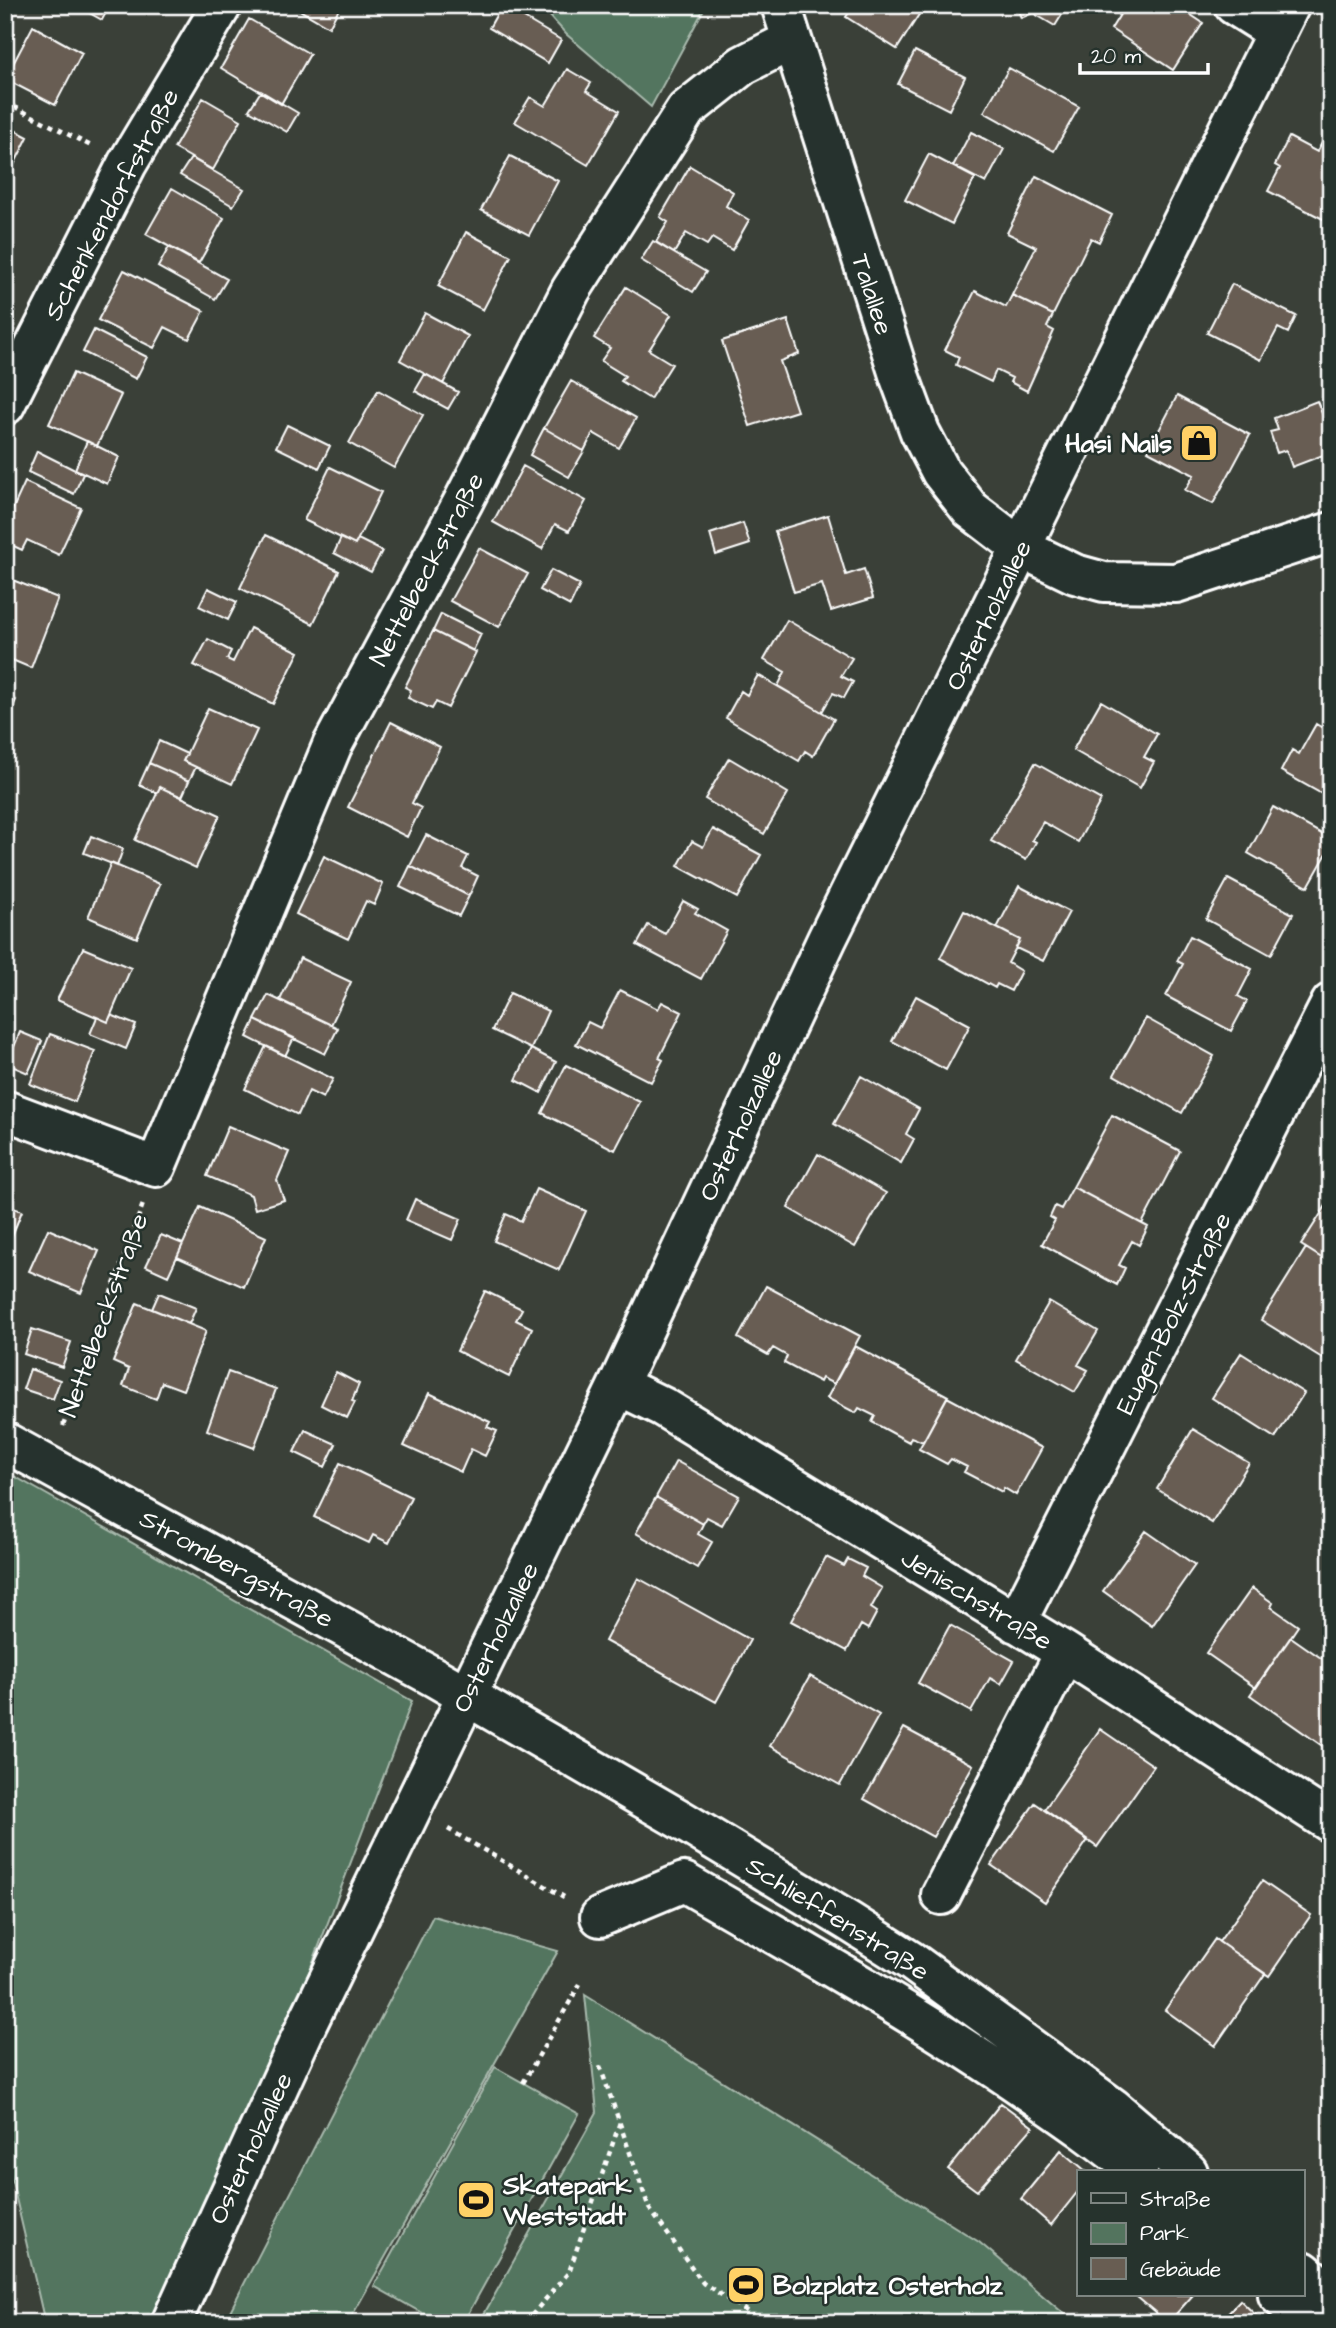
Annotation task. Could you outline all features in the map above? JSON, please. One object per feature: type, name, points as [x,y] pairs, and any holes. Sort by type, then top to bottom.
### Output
[{"type":"street","name":"Schenkendorfstraße","points":[[5,405],[127,164],[222,5]]},
{"type":"street","points":[[1234,5],[1284,18]]},
{"type":"street","name":"Osterholzallee","points":[[171,2323],[308,2022],[618,1385],[827,939],[1284,18]]},
{"type":"street","name":"Talallee","points":[[787,22],[900,378],[920,432],[941,472],[970,509],[1021,548],[1075,574],[1104,582],[1176,583],[1331,531]]},
{"type":"street","name":"Nettelbeckstraße","points":[[156,1167],[332,746],[464,500],[570,290],[686,110],[743,65],[787,22]]},
{"type":"street","name":"Eugen-Bolz-Straße","points":[[1016,1623],[1331,1003]]},
{"type":"street","points":[[5,1110],[156,1167]]},
{"type":"street","name":"Jenischstraße","points":[[618,1385],[663,1407],[1065,1652],[1331,1823]]},
{"type":"street","name":"Strombergstraße","points":[[5,1441],[467,1696]]},
{"type":"street","points":[[941,1895],[1065,1652]]},
{"type":"street","name":"Schlieffenstraße","points":[[467,1696],[681,1820],[911,1961],[1112,2107],[1186,2170]]},
{"type":"street","points":[[600,1917],[684,1882],[817,1971],[885,1997],[968,2049],[1109,2147],[1136,2170]]},
{"type":"street","points":[[817,1971],[848,1922]]},
{"type":"street","points":[[1304,2272],[1331,2295]]},
{"type":"street","points":[[1279,2296],[1310,2323]]},
{"type":"path","points":[[5,102],[127,164]]},
{"type":"path","name":"Nettelbeckstraße","points":[[46,1463],[67,1417],[156,1167]]},
{"type":"path","points":[[411,1808],[600,1917]]},
{"type":"path","points":[[523,2083],[580,1984]]},
{"type":"path","points":[[600,2066],[649,2208],[703,2283],[765,2323]]},
{"type":"path","points":[[524,2323],[569,2272],[620,2122]]},
{"type":"green space","points":[[540,5],[706,5],[651,107],[566,34]]},
{"type":"green space","points":[[5,1471],[412,1701],[226,2191],[170,2323],[45,2323],[5,2151]]},
{"type":"green space","points":[[433,1916],[558,1951],[348,2323],[224,2323]]},
{"type":"green space","points":[[585,1995],[979,2242],[1075,2323],[479,2323],[597,2112]]},
{"type":"green space","name":"Skatepark Weststadt","points":[[495,2067],[579,2114],[463,2323],[440,2323],[374,2286]]},
{"type":"building","points":[[75,5],[110,5],[102,20]]},
{"type":"building","points":[[291,5],[341,5],[329,27]]},
{"type":"building","points":[[502,5],[561,40],[548,63],[489,28]]},
{"type":"building","points":[[854,5],[925,5],[897,49],[846,17]]},
{"type":"building","points":[[1016,5],[1068,5],[1055,26],[1033,13],[1021,18]]},
{"type":"building","points":[[1126,5],[1176,5],[1203,23],[1173,70],[1111,29]]},
{"type":"building","points":[[249,19],[310,54],[281,104],[221,68]]},
{"type":"building","points":[[33,26],[82,53],[55,105],[5,79]]},
{"type":"building","points":[[915,51],[965,77],[949,110],[898,84]]},
{"type":"building","points":[[1009,68],[1079,107],[1054,151],[984,112]]},
{"type":"building","points":[[567,69],[591,83],[586,91],[619,111],[588,165],[515,122],[530,97],[545,106]]},
{"type":"building","points":[[261,91],[298,113],[287,132],[249,110]]},
{"type":"building","points":[[203,98],[241,120],[213,170],[174,148]]},
{"type":"building","points":[[5,125],[28,137],[5,183]]},
{"type":"building","points":[[971,132],[1004,149],[986,183],[953,166]]},
{"type":"building","points":[[1289,137],[1317,152],[1324,139],[1331,142],[1331,223],[1268,191],[1280,168],[1275,165]]},
{"type":"building","points":[[929,154],[975,178],[952,224],[905,200]]},
{"type":"building","points":[[510,156],[558,181],[529,235],[481,210]]},
{"type":"building","points":[[191,158],[244,189],[233,206],[180,175]]},
{"type":"building","points":[[690,166],[733,192],[726,206],[749,220],[732,250],[712,238],[707,245],[686,233],[674,253],[656,242],[668,222],[660,217]]},
{"type":"building","points":[[1036,176],[1112,215],[1099,242],[1091,238],[1053,315],[1012,295],[1036,247],[1007,233]]},
{"type":"building","points":[[172,188],[224,218],[199,263],[146,234]]},
{"type":"building","points":[[466,232],[511,256],[483,310],[438,286]]},
{"type":"building","points":[[653,241],[706,272],[693,292],[641,260]]},
{"type":"building","points":[[169,247],[227,279],[215,299],[158,267]]},
{"type":"building","points":[[124,270],[204,311],[189,339],[165,327],[154,348],[98,320]]},
{"type":"building","points":[[1232,284],[1296,316],[1288,333],[1278,328],[1261,360],[1207,333]]},
{"type":"building","points":[[626,287],[671,315],[649,350],[672,364],[650,399],[621,381],[625,376],[601,361],[610,348],[594,338]]},
{"type":"building","points":[[975,291],[1006,307],[1012,295],[1053,315],[1047,327],[1054,331],[1027,391],[1010,382],[1012,378],[996,370],[991,382],[956,365],[959,357],[945,350]]},
{"type":"building","points":[[425,313],[468,336],[443,384],[400,360]]},
{"type":"building","points":[[788,320],[799,354],[780,361],[797,411],[750,426],[722,341]]},
{"type":"building","points":[[94,330],[147,357],[136,379],[83,352]]},
{"type":"building","points":[[73,373],[121,395],[97,446],[49,424]]},
{"type":"building","points":[[425,374],[458,392],[448,409],[415,391]]},
{"type":"building","points":[[571,381],[636,418],[619,448],[593,433],[584,451],[544,428]]},
{"type":"building","points":[[378,390],[423,415],[394,468],[349,443]]},
{"type":"building","name":"Hasi Nails","points":[[1177,396],[1250,435],[1213,504],[1185,490],[1194,475],[1148,451]]},
{"type":"building","points":[[1317,401],[1331,436],[1331,452],[1292,467],[1286,450],[1277,453],[1270,432],[1278,430],[1274,418]]},
{"type":"building","points":[[287,425],[330,446],[319,468],[276,447]]},
{"type":"building","points":[[544,428],[584,451],[569,477],[530,455]]},
{"type":"building","points":[[87,441],[119,457],[107,484],[75,469]]},
{"type":"building","points":[[37,451],[83,474],[74,494],[28,472]]},
{"type":"building","points":[[523,466],[586,501],[569,531],[555,524],[542,549],[493,522]]},
{"type":"building","points":[[330,467],[381,492],[355,545],[304,520]]},
{"type":"building","points":[[25,482],[81,508],[59,555],[27,540],[22,550],[5,542],[5,526]]},
{"type":"building","points":[[828,515],[846,575],[864,569],[873,598],[831,611],[822,584],[794,592],[775,531]]},
{"type":"building","points":[[743,523],[750,544],[716,555],[710,534]]},
{"type":"building","points":[[266,535],[339,571],[313,624],[240,588]]},
{"type":"building","points":[[341,538],[355,545],[358,539],[382,551],[371,572],[334,553]]},
{"type":"building","points":[[479,548],[528,574],[499,627],[450,601]]},
{"type":"building","points":[[551,570],[580,585],[570,606],[540,590]]},
{"type":"building","points":[[5,577],[58,598],[31,668],[5,657]]},
{"type":"building","points":[[208,588],[237,602],[228,620],[199,606]]},
{"type":"building","points":[[441,614],[481,634],[473,651],[433,631]]},
{"type":"building","points":[[787,620],[852,658],[841,676],[853,682],[844,698],[833,693],[822,712],[778,686],[785,672],[764,660]]},
{"type":"building","points":[[250,628],[299,652],[273,704],[194,665],[208,639],[231,651],[227,659],[233,662]]},
{"type":"building","points":[[433,631],[476,652],[448,708],[436,702],[432,709],[408,698],[411,690],[405,687]]},
{"type":"building","points":[[758,675],[834,719],[813,756],[805,751],[799,761],[726,718],[741,691],[747,695]]},
{"type":"building","points":[[5,696],[16,700],[5,726]]},
{"type":"building","points":[[1101,701],[1157,734],[1144,757],[1154,762],[1140,788],[1073,750]]},
{"type":"building","points":[[208,708],[257,730],[232,784],[183,761]]},
{"type":"building","points":[[391,722],[440,747],[412,803],[421,808],[407,837],[348,807]]},
{"type":"building","points":[[1316,724],[1331,733],[1331,799],[1281,771],[1292,750],[1299,754]]},
{"type":"building","points":[[159,741],[187,754],[183,761],[196,767],[189,781],[149,763]]},
{"type":"building","points":[[729,758],[788,793],[764,834],[705,799]]},
{"type":"building","points":[[149,763],[189,781],[182,797],[160,787],[157,793],[139,785]]},
{"type":"building","points":[[1035,763],[1101,800],[1078,842],[1043,822],[1032,840],[1036,842],[1026,860],[991,841]]},
{"type":"building","points":[[160,787],[220,815],[196,868],[135,840]]},
{"type":"building","points":[[1273,807],[1331,839],[1331,846],[1308,887],[1248,853]]},
{"type":"building","points":[[713,829],[761,855],[737,898],[678,866],[692,841],[703,847]]},
{"type":"building","points":[[426,835],[468,856],[462,868],[478,876],[469,896],[410,866]]},
{"type":"building","points":[[91,836],[123,849],[117,866],[84,853]]},
{"type":"building","points":[[324,856],[383,884],[374,905],[366,901],[348,939],[296,914]]},
{"type":"building","points":[[111,863],[160,884],[137,938],[88,917]]},
{"type":"building","points":[[410,866],[469,896],[459,916],[400,887]]},
{"type":"building","points":[[1228,879],[1293,914],[1271,955],[1206,919]]},
{"type":"building","points":[[1019,886],[1069,912],[1043,961],[1016,948],[1020,940],[997,928]]},
{"type":"building","points":[[683,901],[698,909],[695,913],[727,931],[701,979],[637,945],[648,925],[665,934]]},
{"type":"building","points":[[964,911],[1020,940],[1008,963],[1021,971],[1011,991],[997,984],[995,988],[940,958]]},
{"type":"building","points":[[1190,936],[1252,969],[1238,996],[1247,1001],[1231,1031],[1166,996],[1183,964],[1177,961]]},
{"type":"building","points":[[83,948],[131,968],[108,1022],[57,1000]]},
{"type":"building","points":[[300,958],[351,982],[331,1025],[280,1000]]},
{"type":"building","points":[[620,990],[658,1009],[662,1002],[682,1012],[659,1058],[663,1060],[651,1082],[576,1044],[588,1022],[600,1028]]},
{"type":"building","points":[[510,993],[548,1011],[531,1049],[492,1030]]},
{"type":"building","points":[[268,995],[338,1028],[325,1054],[255,1020]]},
{"type":"building","points":[[916,996],[970,1025],[946,1070],[892,1041]]},
{"type":"building","points":[[111,1015],[136,1025],[126,1049],[90,1034],[97,1017],[108,1022]]},
{"type":"building","points":[[1146,1018],[1214,1056],[1182,1113],[1114,1075]]},
{"type":"building","points":[[255,1020],[294,1038],[285,1056],[247,1037]]},
{"type":"building","points":[[20,1032],[42,1041],[28,1073],[7,1064]]},
{"type":"building","points":[[50,1034],[95,1051],[75,1102],[30,1084]]},
{"type":"building","points":[[266,1046],[333,1079],[323,1098],[309,1091],[298,1115],[245,1089]]},
{"type":"building","points":[[531,1049],[556,1062],[541,1093],[516,1080]]},
{"type":"building","points":[[566,1065],[640,1102],[615,1150],[542,1113]]},
{"type":"building","points":[[861,1076],[919,1109],[906,1134],[914,1139],[901,1163],[834,1124]]},
{"type":"building","points":[[1112,1115],[1180,1151],[1142,1224],[1073,1187]]},
{"type":"building","points":[[228,1126],[289,1152],[277,1180],[284,1200],[255,1209],[251,1195],[207,1176]]},
{"type":"building","points":[[818,1154],[886,1193],[855,1247],[788,1208]]},
{"type":"building","points":[[1073,1187],[1148,1227],[1139,1245],[1132,1241],[1119,1265],[1125,1268],[1117,1285],[1042,1244],[1055,1220],[1050,1217],[1055,1206],[1061,1209]]},
{"type":"building","points":[[536,1189],[586,1211],[559,1270],[494,1241],[506,1214],[521,1221]]},
{"type":"building","points":[[1331,1198],[1331,1264],[1301,1245]]},
{"type":"building","points":[[415,1199],[461,1219],[452,1240],[406,1220]]},
{"type":"building","points":[[5,1205],[22,1211],[5,1253]]},
{"type":"building","points":[[200,1207],[266,1237],[244,1287],[177,1257]]},
{"type":"building","points":[[48,1229],[99,1251],[81,1293],[29,1271]]},
{"type":"building","points":[[161,1235],[183,1244],[168,1276],[146,1266]]},
{"type":"building","points":[[1306,1248],[1331,1264],[1331,1344],[1322,1358],[1261,1320]]},
{"type":"building","points":[[766,1286],[860,1336],[834,1384],[822,1378],[820,1382],[784,1363],[787,1356],[773,1348],[768,1355],[738,1338]]},
{"type":"building","points":[[485,1291],[522,1309],[516,1320],[532,1328],[509,1377],[457,1351]]},
{"type":"building","points":[[159,1293],[196,1308],[189,1324],[152,1309]]},
{"type":"building","points":[[1049,1302],[1098,1331],[1078,1365],[1088,1370],[1075,1392],[1016,1359]]},
{"type":"building","points":[[137,1303],[206,1331],[183,1390],[162,1382],[156,1399],[123,1386],[129,1369],[113,1362]]},
{"type":"building","points":[[32,1329],[71,1342],[62,1367],[24,1354]]},
{"type":"building","points":[[855,1346],[948,1396],[923,1442],[911,1437],[909,1442],[872,1422],[875,1416],[859,1408],[856,1413],[827,1398]]},
{"type":"building","points":[[1241,1353],[1304,1393],[1275,1438],[1212,1398]]},
{"type":"building","points":[[30,1369],[60,1380],[53,1399],[23,1389]]},
{"type":"building","points":[[228,1372],[276,1389],[254,1448],[207,1430]]},
{"type":"building","points":[[336,1372],[359,1384],[352,1401],[355,1402],[347,1418],[321,1405]]},
{"type":"building","points":[[429,1393],[490,1422],[487,1427],[497,1431],[485,1456],[471,1449],[461,1472],[404,1446]]},
{"type":"building","points":[[947,1397],[1042,1448],[1016,1495],[1004,1488],[1002,1492],[964,1472],[967,1467],[951,1459],[947,1464],[919,1449]]},
{"type":"building","points":[[1193,1429],[1249,1463],[1212,1523],[1157,1489]]},
{"type":"building","points":[[305,1430],[336,1444],[325,1467],[294,1452]]},
{"type":"building","points":[[676,1461],[739,1496],[722,1525],[707,1517],[703,1524],[656,1497]]},
{"type":"building","points":[[340,1463],[411,1497],[389,1543],[373,1535],[369,1543],[314,1517]]},
{"type":"building","points":[[656,1497],[703,1524],[698,1534],[712,1542],[697,1568],[636,1533]]},
{"type":"building","points":[[1146,1531],[1195,1565],[1152,1626],[1103,1591]]},
{"type":"building","points":[[826,1557],[844,1566],[848,1559],[866,1568],[862,1576],[882,1588],[871,1608],[877,1612],[868,1629],[861,1625],[847,1651],[791,1621]]},
{"type":"building","points":[[638,1578],[750,1640],[716,1702],[605,1641]]},
{"type":"building","points":[[1252,1588],[1273,1603],[1271,1607],[1298,1626],[1256,1688],[1206,1653]]},
{"type":"building","points":[[950,1625],[1014,1661],[1001,1684],[990,1678],[971,1712],[918,1683]]},
{"type":"building","points":[[1291,1637],[1331,1665],[1331,1752],[1250,1695]]},
{"type":"building","points":[[810,1676],[879,1715],[840,1785],[770,1746]]},
{"type":"building","points":[[904,1728],[973,1765],[933,1837],[864,1799]]},
{"type":"building","points":[[1100,1729],[1154,1766],[1097,1847],[1044,1810]]},
{"type":"building","points":[[1035,1803],[1088,1840],[1045,1902],[991,1865]]},
{"type":"building","points":[[1262,1881],[1311,1915],[1269,1976],[1219,1942]]},
{"type":"building","points":[[1215,1939],[1265,1974],[1215,2046],[1165,2010]]},
{"type":"building","points":[[1001,2103],[1033,2127],[977,2191],[948,2169]]},
{"type":"building","points":[[1061,2150],[1085,2170],[1077,2170],[1077,2192],[1051,2225],[1021,2199]]},
{"type":"building","points":[[1138,2296],[1192,2296],[1168,2323]]},
{"type":"building","points":[[1240,2300],[1264,2323],[1218,2323]]},
{"type":"place","name":"Hasi Nails","points":[[1199,443]]},
{"type":"place","name":"Skatepark Weststadt","points":[[476,2200]]},
{"type":"place","name":"Bolzplatz Osterholz","points":[[746,2285]]}]
